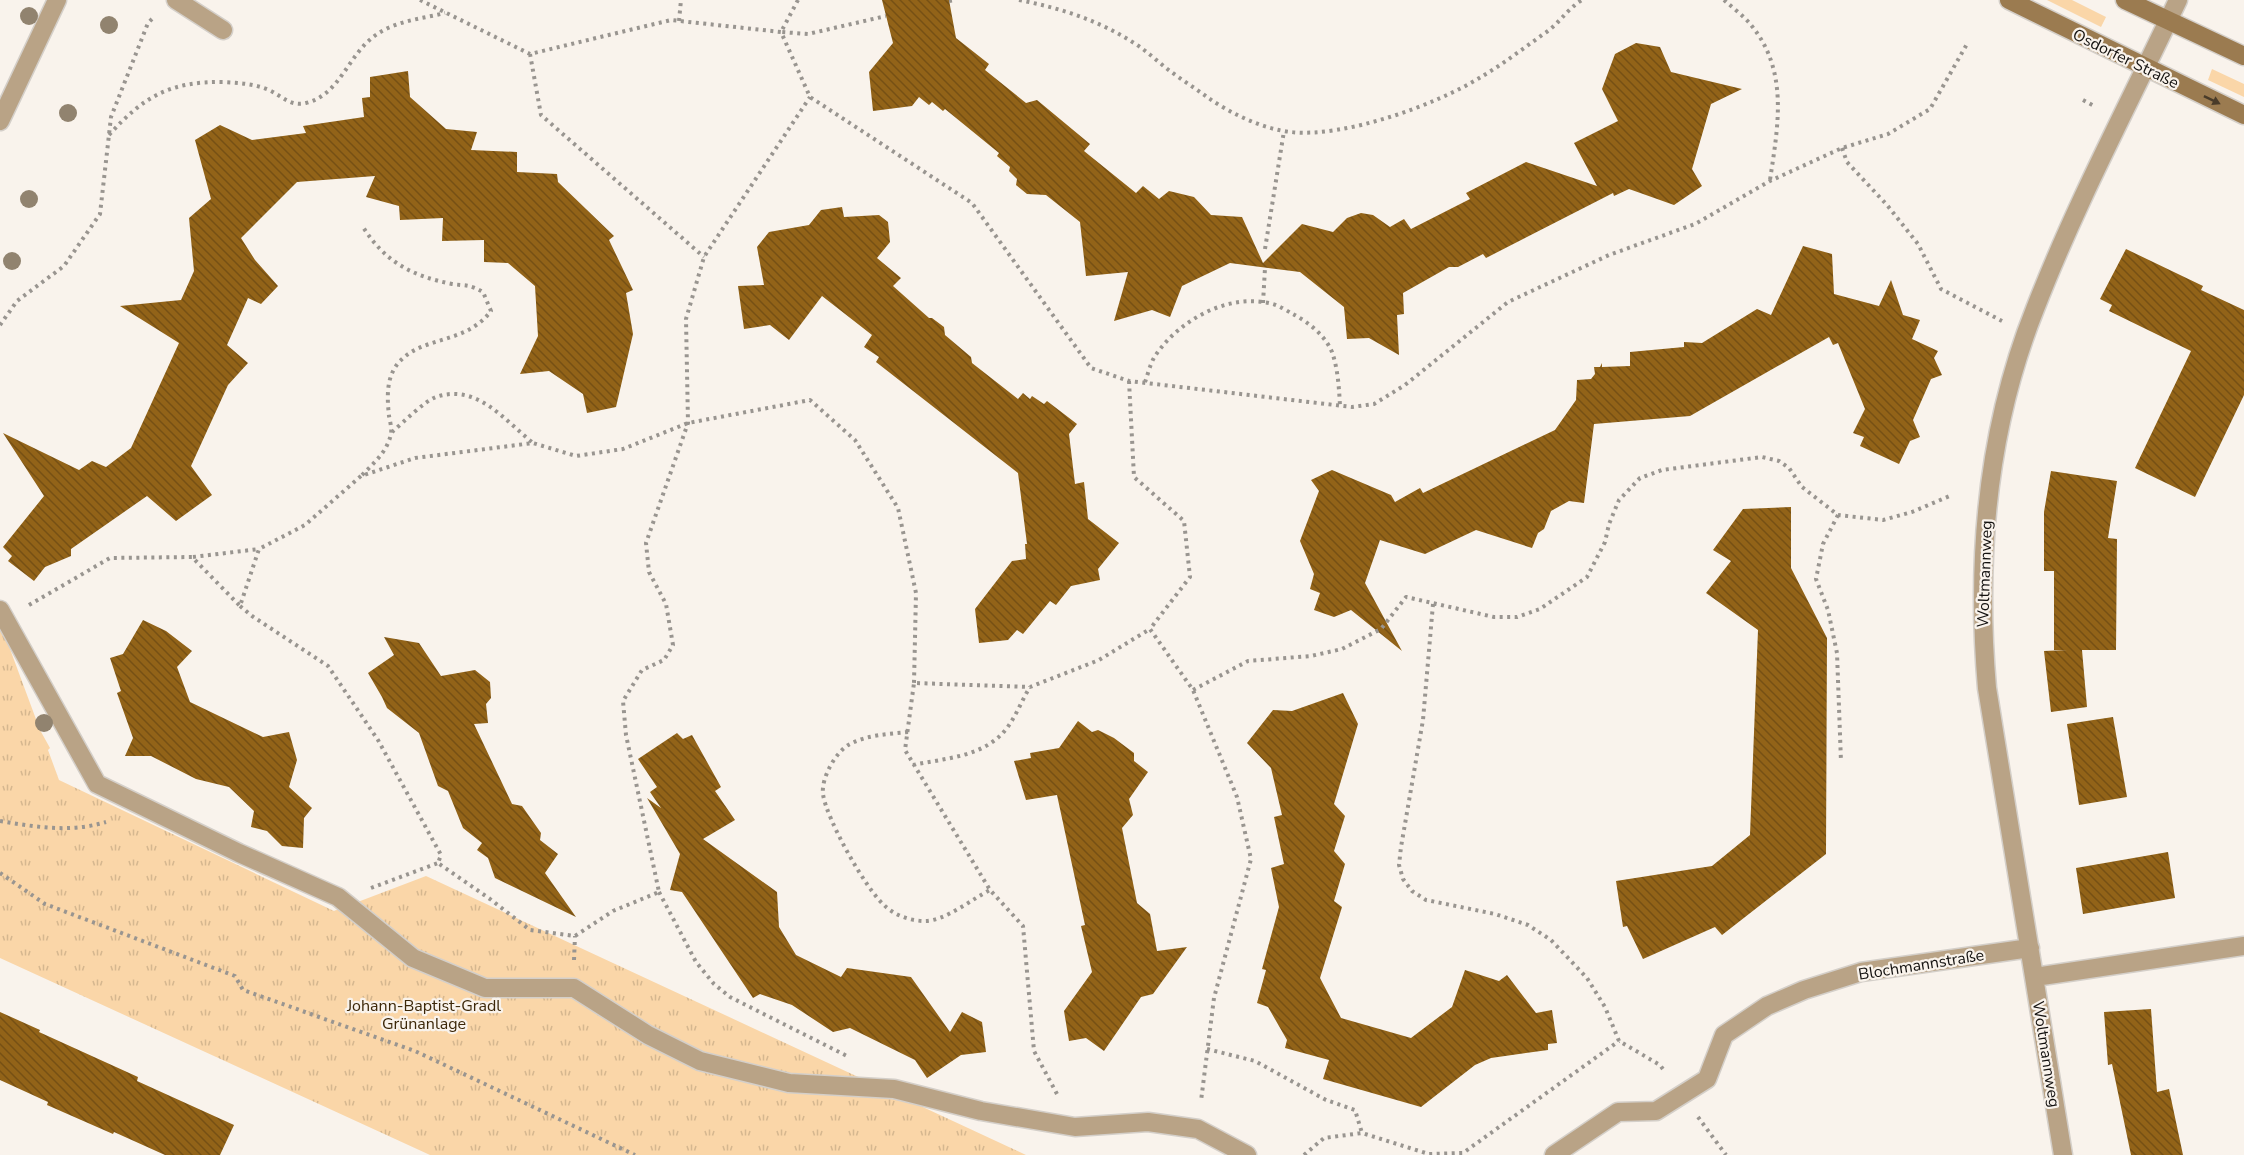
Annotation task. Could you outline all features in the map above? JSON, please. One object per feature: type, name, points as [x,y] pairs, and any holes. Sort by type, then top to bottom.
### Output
[{"type":"street","points":[[0,121],[57,0]]},
{"type":"street","points":[[176,0],[223,30]]},
{"type":"street","name":"Osdorfer Straße","points":[[2009,0],[2244,115]]},
{"type":"street","points":[[2125,0],[2244,56]]},
{"type":"street","name":"Woltmannweg","points":[[2063,1155],[1987,688],[1981,590],[1988,498],[2000,429],[2018,358],[2034,310],[2073,220],[2178,0]]},
{"type":"street","points":[[3,615],[97,784],[338,897],[413,957],[485,988],[574,988],[648,1035],[700,1061],[789,1083],[894,1089],[981,1111],[1075,1127],[1148,1122],[1198,1129],[1247,1155]]},
{"type":"street","points":[[2035,977],[2244,946]]},
{"type":"street","name":"Blochmannstraße","points":[[1554,1155],[1618,1112],[1656,1111],[1707,1079],[1724,1035],[1767,1006],[1804,990],[1860,972],[2030,948]]},
{"type":"path","points":[[420,0],[530,54],[671,20],[808,34],[886,16]]},
{"type":"path","points":[[679,21],[681,0]]},
{"type":"path","points":[[781,32],[798,0]]},
{"type":"path","points":[[949,1],[955,0]]},
{"type":"path","points":[[1019,0],[1053,7],[1088,19],[1135,43],[1221,106],[1260,123],[1284,131],[1325,133],[1366,123],[1428,103],[1480,78],[1553,28],[1571,7],[1582,0]]},
{"type":"path","points":[[1724,0],[1751,24],[1768,50],[1779,90],[1777,134],[1770,181]]},
{"type":"path","points":[[109,135],[134,108],[179,85],[202,82],[244,83],[268,90],[294,105],[321,98],[332,90],[356,55],[372,38],[388,27],[446,13]]},
{"type":"path","points":[[0,325],[18,302],[64,266],[100,214],[111,117],[148,23],[155,15]]},
{"type":"path","points":[[781,32],[810,97],[972,203],[1091,368],[1129,381],[1340,406],[1374,404],[1405,386],[1508,302],[1609,255],[1695,224],[1770,181],[1842,148],[1888,134],[1930,109],[1967,44]]},
{"type":"path","points":[[530,54],[541,114],[704,257]]},
{"type":"path","points":[[810,97],[704,257],[686,319],[688,423],[646,543],[649,572],[666,604],[673,645],[664,660],[642,670],[623,701],[626,735],[659,892],[696,962],[714,984],[730,998],[853,1059]]},
{"type":"path","points":[[1265,249],[1284,131]]},
{"type":"path","points":[[1842,148],[1847,162],[1887,205],[1918,244],[1941,289],[2004,322]]},
{"type":"path","points":[[363,227],[375,246],[387,257],[416,275],[454,284],[469,284],[483,292],[491,311],[483,322],[468,332],[414,349],[398,363],[388,383],[388,406],[392,433]]},
{"type":"path","points":[[1263,303],[1265,268]]},
{"type":"path","points":[[1145,382],[1154,357],[1176,332],[1198,316],[1223,305],[1250,301],[1281,308],[1315,329],[1331,350],[1338,379],[1340,406]]},
{"type":"path","points":[[914,683],[1029,687],[1099,660],[1150,629],[1190,577],[1184,521],[1134,477],[1129,381]]},
{"type":"path","points":[[3,615],[110,558],[192,557],[259,549],[305,525],[362,476],[382,454],[392,433],[435,397],[460,393],[475,397],[497,411],[511,426],[533,443],[576,456],[623,449],[688,423],[810,399],[855,440],[898,508],[916,593],[914,683],[905,750],[990,890],[1023,926],[1034,1051],[1075,1127]]},
{"type":"path","points":[[362,476],[415,458],[533,443]]},
{"type":"path","points":[[1193,690],[1248,661],[1311,656],[1342,649],[1381,628],[1406,597],[1494,617],[1517,617],[1540,609],[1587,577],[1605,542],[1618,500],[1640,478],[1662,470],[1762,457],[1779,461],[1788,468],[1802,487],[1838,515],[1883,520],[1912,512],[1952,495]]},
{"type":"path","points":[[1838,515],[1823,544],[1816,579],[1828,610],[1837,653],[1841,762]]},
{"type":"path","points":[[240,606],[259,549]]},
{"type":"path","points":[[192,557],[252,616],[328,666],[378,740],[441,855],[438,863],[338,897]]},
{"type":"path","points":[[1433,604],[1423,720],[1401,847],[1400,865],[1403,879],[1412,891],[1426,900],[1495,914],[1528,925],[1551,940],[1587,978],[1605,1007],[1619,1041],[1660,1065],[1726,1155]]},
{"type":"path","points":[[1150,629],[1193,690],[1237,797],[1251,859],[1214,998],[1198,1129]]},
{"type":"path","points":[[913,765],[978,752],[994,742],[1008,728],[1029,687]]},
{"type":"path","points":[[908,732],[876,735],[848,744],[829,764],[822,793],[836,832],[858,870],[884,905],[905,919],[927,921],[949,914],[990,890]]},
{"type":"path","points":[[0,821],[43,828],[87,828],[148,809]]},
{"type":"path","points":[[438,863],[530,930],[575,936],[613,911],[659,892]]},
{"type":"path","points":[[0,873],[45,904],[235,976],[243,990],[415,1051],[635,1155]]},
{"type":"path","points":[[1304,1155],[1324,1138],[1362,1133],[1429,1154],[1463,1153],[1619,1041]]},
{"type":"path","points":[[1207,1049],[1255,1061],[1326,1100],[1355,1110],[1362,1133]]},
{"type":"green space","points":[[2047,0],[2072,0],[2106,17],[2101,27]]},
{"type":"green space","points":[[2212,69],[2244,84],[2244,97],[2208,80]]},
{"type":"green space","name":"Johann-Baptist-Gradl Grünanlage","points":[[0,622],[40,730],[50,748],[48,750],[59,780],[334,911],[426,876],[1026,1155],[430,1155],[0,958]]},
{"type":"building","points":[[882,0],[949,0],[956,38],[989,64],[985,70],[1026,103],[1037,100],[1090,144],[1084,151],[1136,193],[1143,186],[1159,199],[1169,191],[1194,197],[1211,215],[1242,217],[1263,263],[1302,224],[1333,232],[1347,218],[1361,213],[1373,215],[1390,227],[1404,219],[1411,229],[1470,199],[1466,193],[1526,162],[1597,186],[1574,143],[1618,121],[1602,89],[1615,54],[1636,43],[1660,47],[1671,72],[1742,89],[1711,104],[1692,169],[1702,186],[1674,205],[1629,189],[1614,196],[1613,193],[1486,258],[1483,254],[1458,267],[1449,267],[1403,293],[1404,314],[1397,315],[1399,355],[1369,338],[1347,339],[1344,307],[1300,272],[1230,263],[1182,286],[1170,317],[1152,310],[1114,321],[1128,272],[1086,276],[1080,222],[1046,195],[1027,194],[1016,185],[1017,179],[1009,171],[1010,167],[997,156],[999,153],[945,109],[943,111],[932,102],[929,105],[919,97],[912,106],[873,111],[869,72],[893,43]]},
{"type":"building","points":[[408,71],[410,97],[446,129],[477,132],[471,150],[517,152],[517,172],[557,174],[558,182],[614,236],[609,240],[633,290],[626,293],[633,334],[616,407],[587,413],[583,394],[549,371],[520,374],[538,336],[535,286],[508,263],[484,262],[484,240],[442,241],[443,218],[400,220],[399,206],[366,197],[375,176],[297,182],[241,238],[255,260],[278,286],[261,304],[248,298],[227,345],[248,363],[228,385],[191,466],[212,495],[176,521],[147,496],[71,549],[71,556],[45,567],[34,581],[8,561],[12,556],[3,547],[44,496],[3,433],[79,470],[92,461],[106,467],[131,448],[179,343],[120,306],[181,300],[194,271],[189,218],[211,199],[195,140],[220,125],[252,140],[306,133],[303,126],[364,117],[362,98],[370,97],[370,77]]},
{"type":"building","points":[[842,207],[844,217],[879,215],[888,222],[890,242],[877,258],[901,278],[893,286],[929,318],[944,327],[945,335],[971,357],[972,363],[1018,399],[1023,393],[1030,399],[1032,396],[1044,404],[1047,401],[1077,424],[1069,434],[1075,484],[1084,482],[1088,519],[1119,543],[1098,569],[1100,580],[1071,586],[1056,605],[1050,601],[1023,634],[1017,630],[1008,640],[979,643],[975,609],[1012,561],[1026,559],[1025,544],[1027,544],[1018,473],[876,362],[879,357],[864,347],[872,335],[822,296],[789,340],[770,325],[744,329],[738,286],[764,285],[757,247],[769,232],[809,225],[821,210]]},
{"type":"building","points":[[1803,246],[1832,254],[1834,294],[1879,306],[1891,280],[1903,315],[1920,320],[1912,339],[1938,351],[1934,358],[1942,375],[1931,379],[1913,420],[1920,437],[1910,441],[1899,464],[1860,446],[1864,437],[1853,433],[1865,409],[1838,343],[1833,345],[1829,337],[1690,416],[1594,424],[1584,503],[1569,501],[1551,511],[1544,529],[1538,533],[1532,548],[1476,530],[1425,554],[1380,540],[1365,583],[1402,651],[1351,610],[1334,617],[1314,610],[1320,593],[1310,589],[1314,574],[1300,541],[1319,491],[1311,480],[1332,470],[1391,495],[1395,502],[1420,488],[1423,493],[1555,430],[1576,400],[1577,380],[1591,379],[1595,374],[1594,367],[1600,367],[1602,363],[1602,367],[1630,366],[1630,352],[1684,347],[1684,342],[1702,343],[1757,309],[1771,315]]},
{"type":"building","points":[[2126,249],[2203,286],[2201,290],[2244,310],[2244,395],[2195,497],[2135,468],[2191,351],[2109,311],[2112,305],[2100,299]]},
{"type":"building","points":[[2051,471],[2117,481],[2108,538],[2117,539],[2116,650],[2082,650],[2087,707],[2051,712],[2044,651],[2067,650],[2054,650],[2054,571],[2044,571],[2044,512]]},
{"type":"building","points":[[1791,507],[1791,568],[1827,638],[1826,854],[1722,935],[1715,927],[1643,959],[1627,926],[1623,927],[1616,881],[1712,866],[1750,835],[1758,630],[1706,593],[1731,561],[1713,550],[1743,509]]},
{"type":"building","points":[[143,620],[166,631],[192,651],[177,667],[190,702],[263,737],[289,732],[297,760],[289,787],[312,808],[304,818],[303,848],[282,846],[267,831],[251,827],[254,811],[229,787],[196,779],[151,756],[125,756],[133,738],[117,693],[121,691],[110,658],[123,654]]},
{"type":"building","points":[[384,637],[419,643],[441,676],[475,670],[490,682],[491,698],[486,704],[488,723],[474,724],[512,804],[522,806],[541,833],[540,840],[558,854],[545,873],[576,917],[495,878],[488,858],[477,850],[482,843],[463,828],[448,791],[438,786],[419,733],[387,708],[368,673],[394,655]]},
{"type":"building","points":[[1343,693],[1358,724],[1334,804],[1345,816],[1334,851],[1345,864],[1334,901],[1342,907],[1320,978],[1341,1018],[1411,1038],[1452,1007],[1465,970],[1499,981],[1507,975],[1536,1013],[1552,1010],[1557,1043],[1548,1044],[1548,1050],[1491,1058],[1475,1065],[1421,1107],[1323,1079],[1329,1060],[1285,1048],[1287,1040],[1268,1007],[1257,1003],[1266,970],[1262,969],[1279,907],[1271,868],[1284,864],[1274,817],[1282,815],[1271,768],[1247,743],[1273,710],[1292,711]]},
{"type":"building","points":[[2113,717],[2127,797],[2079,805],[2067,724]]},
{"type":"building","points":[[1078,721],[1092,732],[1098,730],[1114,738],[1134,753],[1134,761],[1148,772],[1129,799],[1133,815],[1122,828],[1137,903],[1150,914],[1157,951],[1187,947],[1153,994],[1141,997],[1104,1051],[1086,1038],[1069,1041],[1064,1011],[1092,972],[1081,926],[1085,925],[1057,795],[1026,800],[1014,761],[1031,758],[1030,753],[1059,748]]},
{"type":"building","points":[[677,733],[683,739],[692,735],[721,787],[715,791],[735,820],[703,839],[777,892],[779,927],[796,955],[841,977],[847,968],[911,977],[950,1032],[962,1012],[982,1022],[986,1052],[961,1055],[927,1078],[915,1060],[850,1028],[833,1032],[792,1005],[760,994],[753,998],[682,892],[670,890],[680,854],[647,798],[661,808],[650,792],[657,787],[638,759]]},
{"type":"building","points":[[2168,852],[2175,898],[2083,914],[2076,868]]},
{"type":"building","points":[[2151,1009],[2157,1092],[2169,1089],[2183,1155],[2131,1155],[2112,1064],[2108,1065],[2104,1012]]},
{"type":"building","points":[[0,1012],[138,1077],[137,1081],[234,1125],[220,1155],[165,1155],[47,1105],[48,1102],[0,1080]]}]
